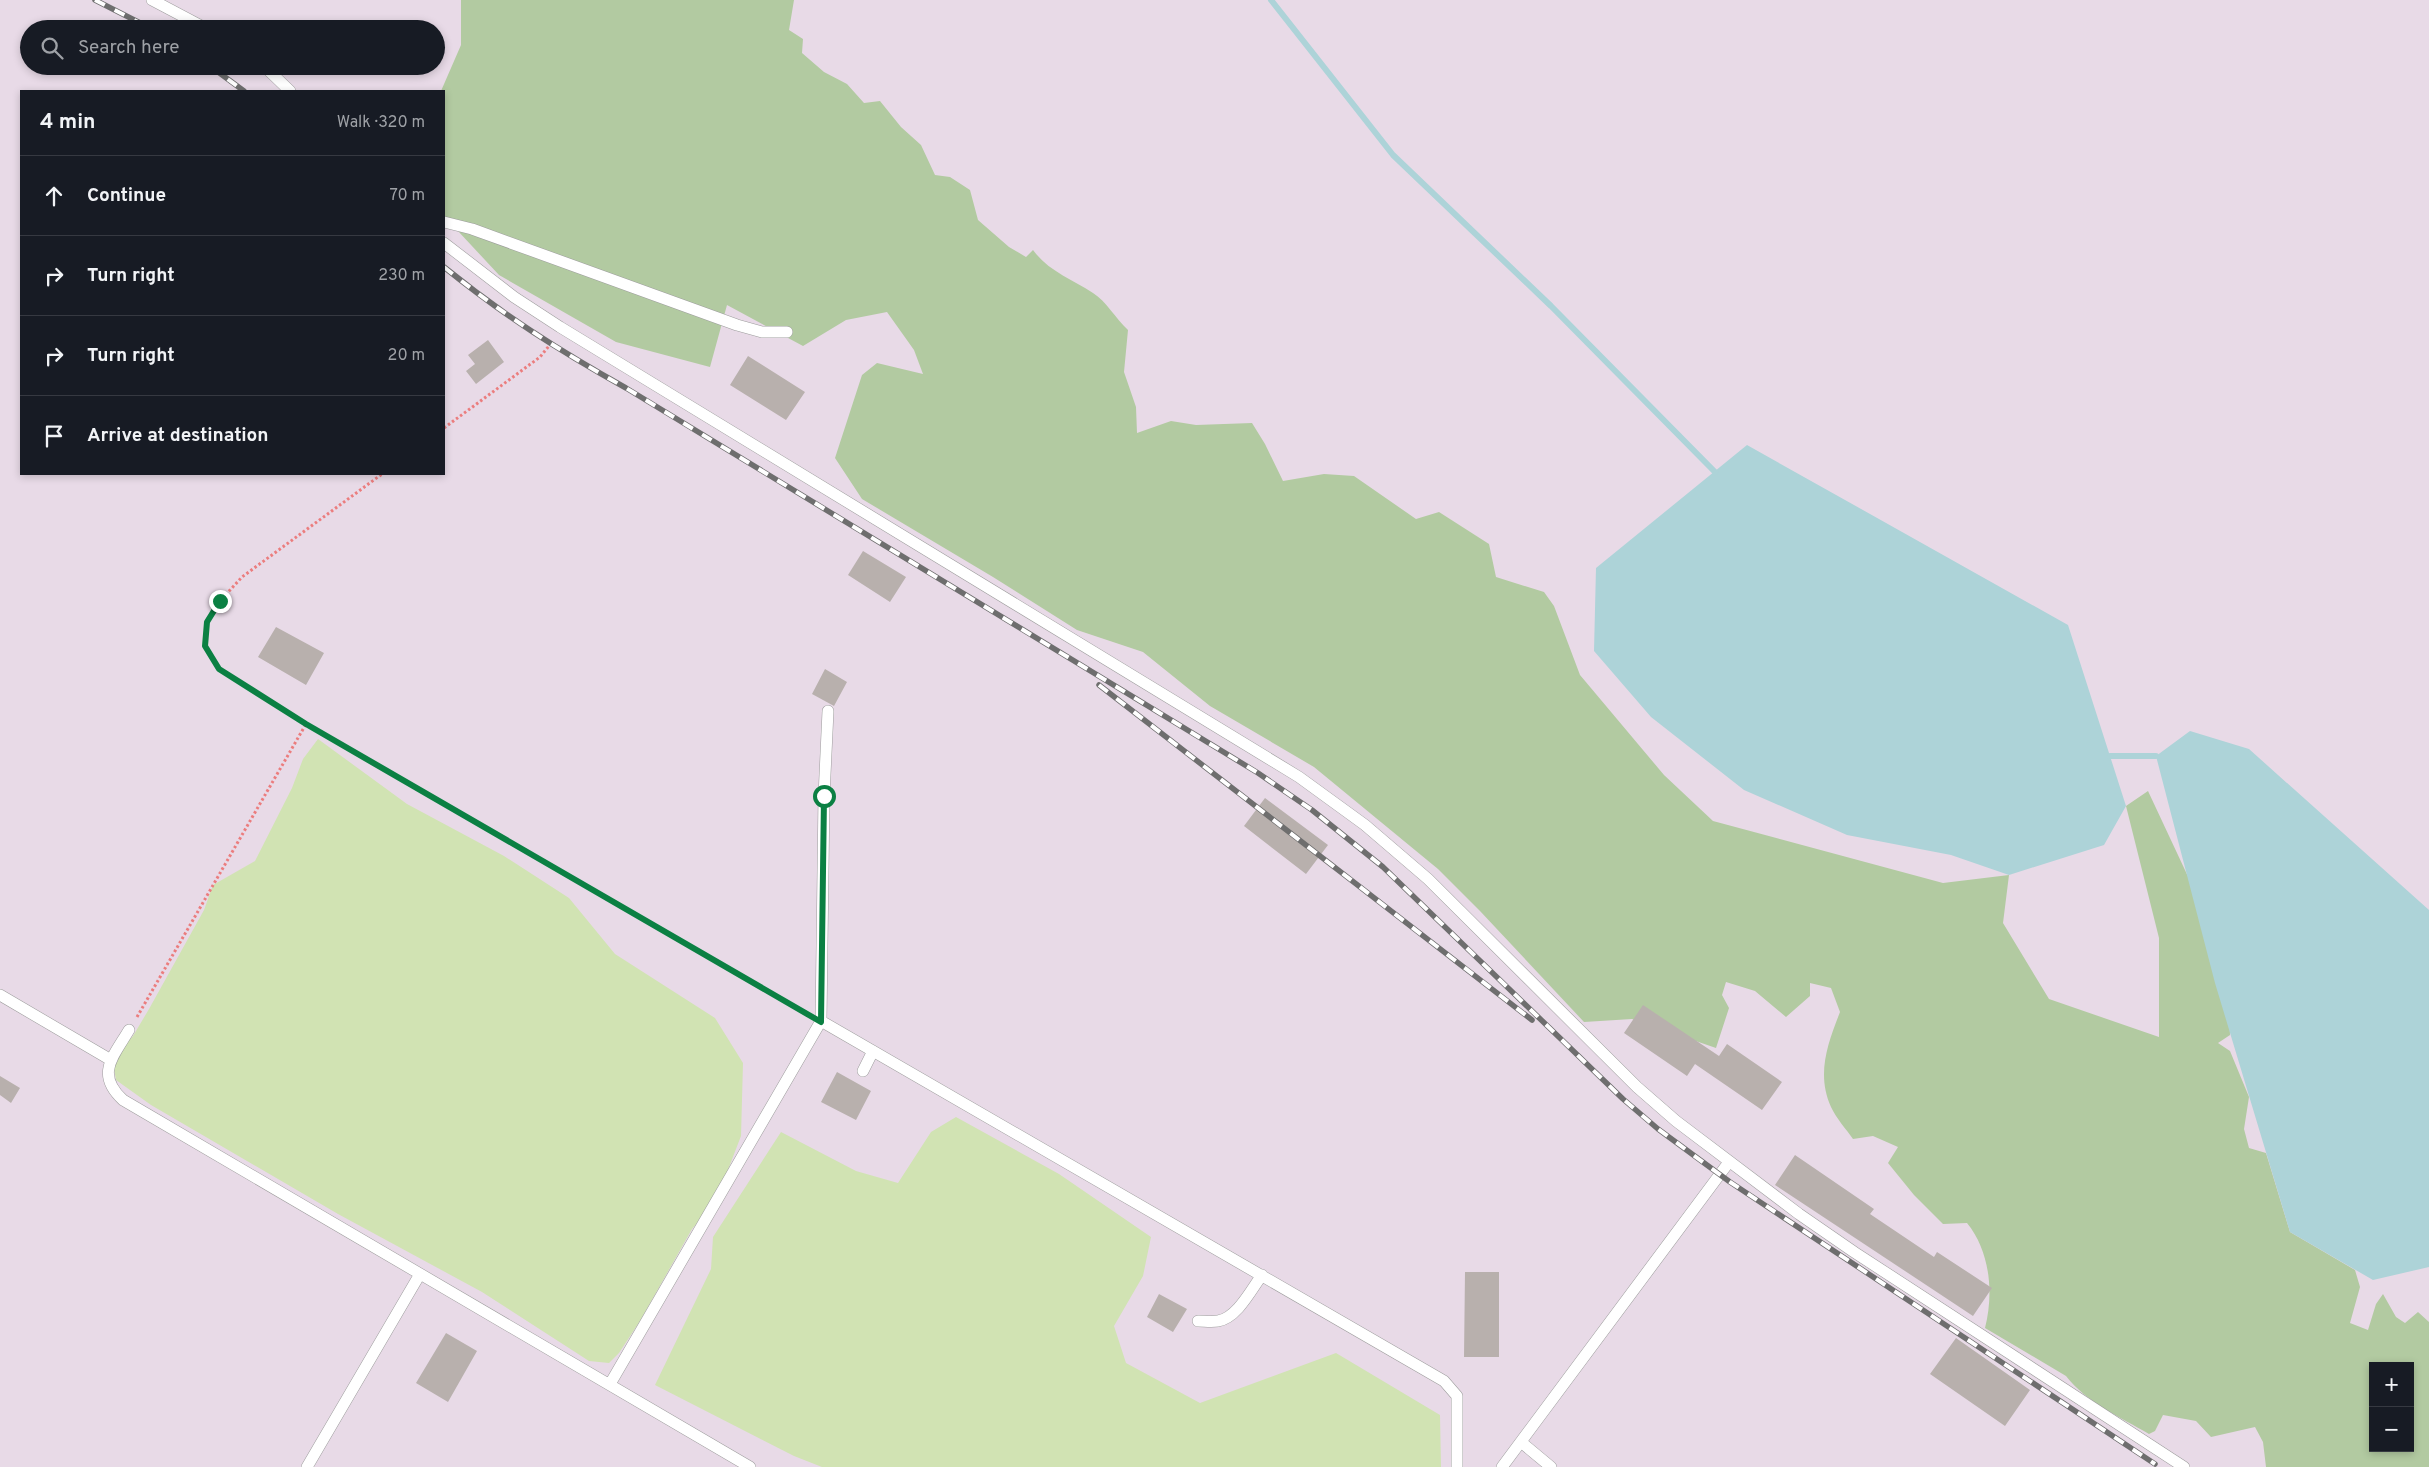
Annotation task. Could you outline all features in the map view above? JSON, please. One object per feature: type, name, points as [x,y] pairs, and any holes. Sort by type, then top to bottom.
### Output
[{"type":"lane","points":[[152,0],[190,20]]},
{"type":"lane","points":[[273,75],[289,90]]},
{"type":"lane","points":[[445,222],[472,229],[738,325],[762,332],[787,332]]},
{"type":"lane","points":[[445,244],[514,297],[560,327],[1306,782],[1366,825],[1428,879],[1636,1087],[1729,1162],[1854,1252],[2184,1467]]},
{"type":"lane","points":[[610,1384],[821,1022],[824,796],[828,711]]},
{"type":"lane","points":[[0,995],[111,1060]]},
{"type":"lane","points":[[821,1022],[1444,1381],[1457,1396],[1457,1467]]},
{"type":"lane","points":[[129,1030],[111,1060],[108,1069],[108,1081],[113,1090],[123,1100],[750,1467]]},
{"type":"lane","points":[[863,1071],[873,1051]]},
{"type":"lane","points":[[1502,1467],[1729,1162]]},
{"type":"lane","points":[[307,1467],[420,1274]]},
{"type":"lane","points":[[1198,1321],[1218,1321],[1227,1318],[1262,1275]]},
{"type":"lane","points":[[1521,1442],[1551,1467]]},
{"type":"path","points":[[445,427],[540,357],[556,337],[560,327]]},
{"type":"path","points":[[381,475],[242,577],[220,601],[207,622],[205,646],[219,669],[306,724],[821,1022]]},
{"type":"path","points":[[129,1030],[306,724]]},
{"type":"shaded area","points":[[0,0],[2429,0],[2429,1467],[0,1467]]},
{"type":"green space","points":[[461,0],[794,0],[789,30],[803,39],[802,53],[824,72],[847,84],[864,103],[880,101],[901,127],[921,145],[935,175],[950,177],[970,190],[978,220],[1009,247],[1026,257],[1033,250],[1053,269],[1098,296],[1128,330],[1124,372],[1136,407],[1137,433],[1171,421],[1196,425],[1252,423],[1265,444],[1283,481],[1324,474],[1354,476],[1416,519],[1439,512],[1489,544],[1496,577],[1544,592],[1554,606],[1580,675],[1664,775],[1713,821],[1943,883],[2009,875],[2003,923],[2049,999],[2159,1037],[2159,938],[2126,806],[2148,791],[2228,962],[2230,1035],[2218,1043],[2230,1051],[2249,1097],[2244,1129],[2249,1148],[2266,1153],[2290,1232],[2355,1270],[2360,1287],[2350,1323],[2368,1330],[2376,1304],[2383,1294],[2396,1317],[2405,1323],[2418,1312],[2429,1322],[2429,1467],[2266,1467],[2263,1442],[2255,1427],[2211,1437],[2196,1421],[2163,1415],[2155,1431],[2149,1434],[2093,1401],[2083,1394],[2066,1376],[1985,1328],[1989,1301],[1988,1273],[1981,1246],[1975,1234],[1967,1223],[1943,1224],[1914,1195],[1888,1163],[1898,1147],[1873,1136],[1853,1139],[1831,1107],[1824,1083],[1825,1059],[1831,1035],[1840,1012],[1831,988],[1810,983],[1810,996],[1786,1017],[1755,991],[1726,982],[1722,995],[1729,1008],[1716,1048],[1632,1019],[1584,1022],[1438,869],[1314,767],[1210,706],[1143,652],[1077,630],[993,577],[862,499],[835,458],[862,375],[877,363],[923,374],[914,350],[887,312],[846,320],[803,346],[727,305],[710,367],[616,342],[499,275],[445,217],[445,90],[441,90],[461,45]]},
{"type":"green space","points":[[318,739],[407,804],[504,856],[569,898],[615,954],[715,1018],[743,1063],[741,1136],[716,1201],[692,1229],[640,1321],[619,1353],[609,1363],[589,1361],[482,1292],[338,1214],[151,1105],[116,1080],[112,1058],[133,1036],[149,1009],[204,910],[213,885],[255,861],[292,788],[303,759]]},
{"type":"green space","points":[[956,1117],[1059,1174],[1151,1237],[1143,1276],[1114,1326],[1126,1363],[1200,1403],[1336,1353],[1440,1415],[1441,1467],[822,1467],[794,1456],[655,1385],[711,1269],[713,1237],[781,1132],[856,1171],[898,1183],[931,1132]]},
{"type":"water","points":[[1747,445],[2068,625],[2126,806],[2104,845],[2009,875],[1951,855],[1847,835],[1744,790],[1651,717],[1594,651],[1596,568]]},
{"type":"water","points":[[2190,731],[2249,749],[2429,910],[2429,1267],[2373,1280],[2290,1232],[2215,983],[2156,756]]},
{"type":"building","points":[[488,340],[504,362],[476,384],[466,371],[475,364],[468,355]]},
{"type":"building","points":[[748,356],[805,392],[786,420],[730,385]]},
{"type":"building","points":[[863,551],[906,577],[890,602],[848,575]]},
{"type":"building","points":[[276,627],[324,653],[306,685],[258,657]]},
{"type":"building","points":[[825,669],[847,682],[834,706],[812,694]]},
{"type":"building","points":[[1265,798],[1328,845],[1306,874],[1244,826]]},
{"type":"building","points":[[1643,1005],[1719,1056],[1727,1044],[1782,1082],[1762,1110],[1695,1064],[1687,1076],[1624,1033]]},
{"type":"building","points":[[837,1072],[871,1091],[856,1120],[821,1102]]},
{"type":"building","points":[[0,1076],[20,1088],[11,1103],[0,1095]]},
{"type":"building","points":[[1795,1155],[1874,1209],[1870,1214],[1934,1257],[1937,1252],[1992,1288],[1973,1316],[1775,1185]]},
{"type":"building","points":[[1465,1272],[1499,1272],[1499,1357],[1464,1357]]},
{"type":"building","points":[[1159,1294],[1187,1309],[1173,1332],[1147,1317]]},
{"type":"building","points":[[446,1333],[477,1351],[448,1402],[416,1383]]},
{"type":"building","points":[[1956,1338],[2030,1390],[2005,1426],[1930,1374]]},
{"type":"waterway","points":[[1271,0],[1393,155],[1551,306],[1715,472]]},
{"type":"waterway","points":[[2110,756],[2156,756]]},
{"type":"railway","points":[[95,0],[134,20]]},
{"type":"railway","points":[[222,75],[243,90]]},
{"type":"railway","points":[[445,268],[510,317],[555,346],[1258,773],[1312,810],[1383,867],[1623,1099],[1658,1129],[1730,1182],[2155,1464]]},
{"type":"railway","points":[[1099,685],[1532,1020]]},
{"type":"route","points":[[220,601],[207,622],[205,646],[219,669],[306,724],[821,1022],[824,796]]}]
